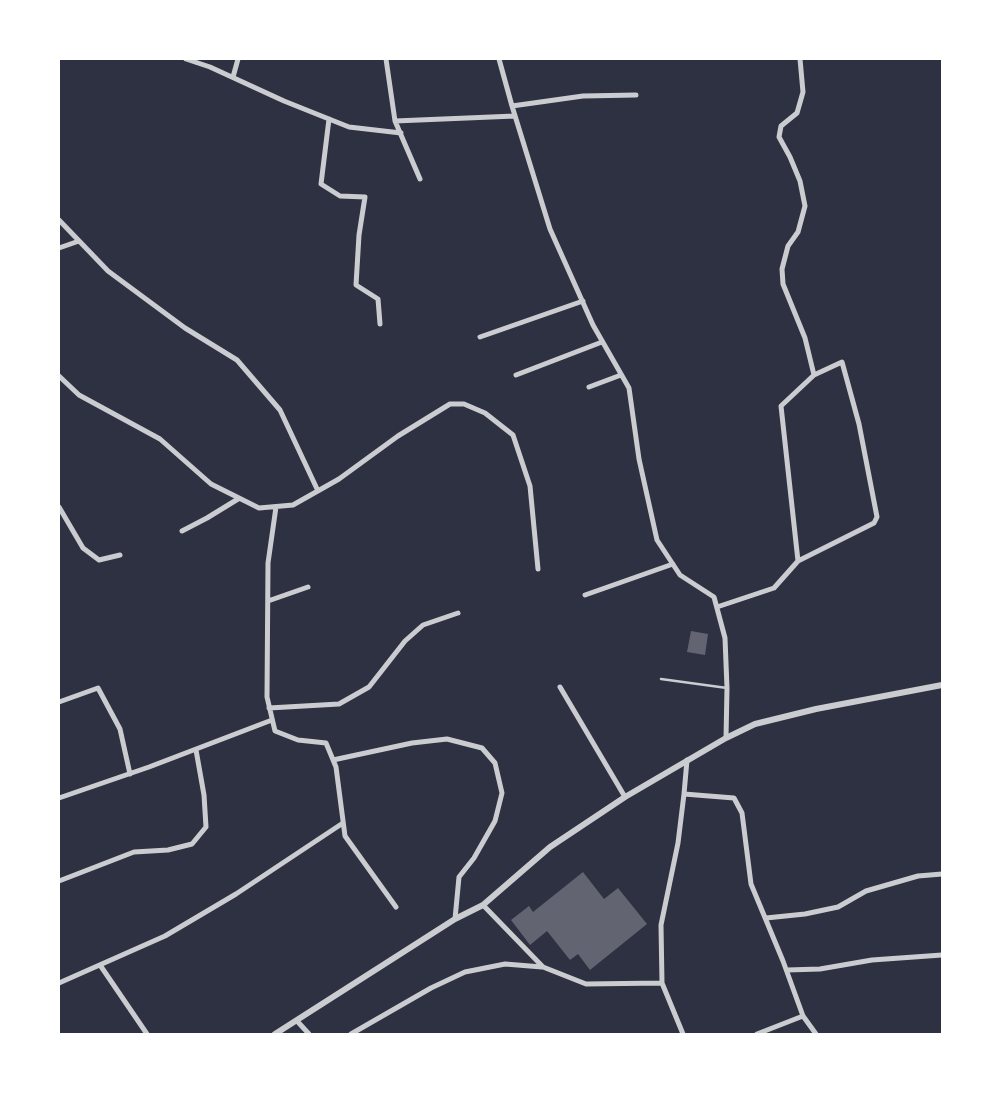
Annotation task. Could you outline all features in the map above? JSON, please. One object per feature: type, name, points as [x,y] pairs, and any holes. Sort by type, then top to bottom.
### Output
[{"type":"street","points":[[186,59],[210,66],[284,101],[349,127],[401,133]]},
{"type":"street","points":[[233,77],[238,59]]},
{"type":"street","points":[[386,59],[396,121],[420,179]]},
{"type":"street","points":[[499,59],[514,116],[550,229],[602,342],[629,388],[640,459],[657,540],[680,575],[714,596],[725,638],[726,738]]},
{"type":"street","points":[[800,59],[803,92],[797,113],[781,126],[779,137],[800,181],[805,206],[798,232],[788,246],[782,269],[783,284],[805,338],[814,375]]},
{"type":"street","points":[[512,106],[583,96],[636,96]]},
{"type":"street","points":[[396,121],[514,116]]},
{"type":"street","points":[[329,119],[321,184],[340,196],[365,197],[359,235],[356,285],[378,299],[380,324]]},
{"type":"street","points":[[59,220],[115,276],[185,328],[237,360],[280,410],[318,491]]},
{"type":"street","points":[[59,248],[79,241]]},
{"type":"street","points":[[480,337],[583,301]]},
{"type":"street","points":[[516,375],[602,342]]},
{"type":"street","points":[[717,607],[774,588],[798,561],[874,523],[877,517],[859,424],[842,362],[814,375],[780,406],[798,561]]},
{"type":"street","points":[[590,387],[621,375]]},
{"type":"street","points":[[59,376],[79,394],[160,439],[211,484],[259,508],[294,505],[339,479],[398,436],[450,404],[464,404],[485,413],[513,435],[530,486],[538,569]]},
{"type":"street","points":[[182,531],[238,499]]},
{"type":"street","points":[[59,507],[82,548],[99,560],[120,555]]},
{"type":"street","points":[[276,507],[268,563],[267,698],[275,731],[298,740],[326,743],[336,767],[345,836],[396,907]]},
{"type":"street","points":[[585,595],[673,564]]},
{"type":"street","points":[[268,600],[308,587]]},
{"type":"street","points":[[270,708],[339,704],[369,687],[405,641],[423,626],[458,613]]},
{"type":"street","points":[[275,1034],[455,920],[483,905],[550,847],[625,796],[726,738],[755,724],[816,709],[942,685]]},
{"type":"street","points":[[560,687],[625,796]]},
{"type":"street","points":[[59,702],[98,688],[120,729],[130,774]]},
{"type":"street","points":[[59,798],[196,750],[272,720]]},
{"type":"street","points":[[333,760],[412,742],[447,740],[482,748],[495,763],[502,793],[496,821],[474,858],[459,877],[455,920]]},
{"type":"street","points":[[59,882],[134,852],[168,850],[192,844],[206,827],[204,795],[196,750]]},
{"type":"street","points":[[683,1034],[662,983],[661,925],[678,843],[687,760]]},
{"type":"street","points":[[684,794],[734,798],[742,813],[751,884],[787,970],[803,1016],[816,1034]]},
{"type":"street","points":[[59,983],[165,936],[236,894],[343,823]]},
{"type":"street","points":[[766,918],[805,914],[838,907],[866,891],[918,876],[942,874]]},
{"type":"street","points":[[483,905],[543,967]]},
{"type":"street","points":[[787,970],[820,969],[872,960],[942,955]]},
{"type":"street","points":[[351,1034],[431,988],[465,972],[505,964],[543,967],[586,984],[662,983]]},
{"type":"street","points":[[100,965],[147,1034]]},
{"type":"street","points":[[756,1034],[803,1016]]},
{"type":"street","points":[[297,1021],[309,1034]]},
{"type":"lane","points":[[661,679],[727,688]]},
{"type":"building","points":[[691,631],[708,634],[705,655],[687,652]]},
{"type":"building","points":[[583,872],[604,899],[618,888],[647,924],[590,970],[578,954],[570,960],[547,931],[530,945],[511,920],[529,906],[533,912]]}]
